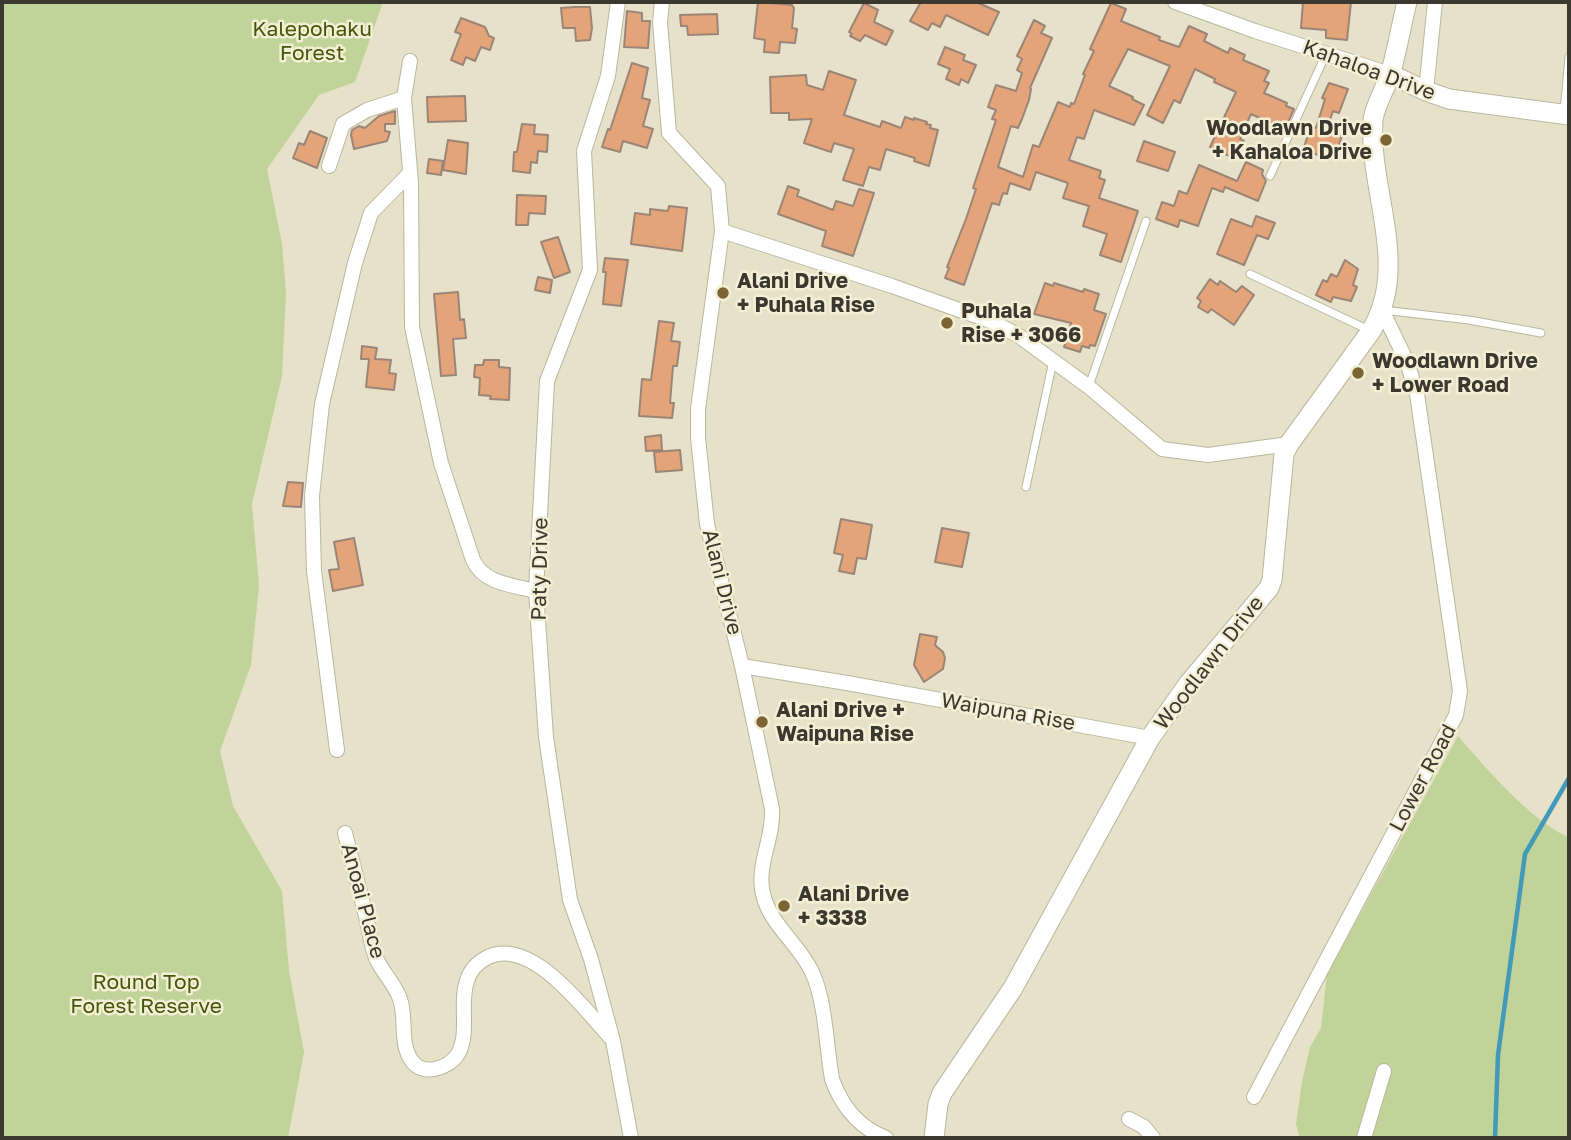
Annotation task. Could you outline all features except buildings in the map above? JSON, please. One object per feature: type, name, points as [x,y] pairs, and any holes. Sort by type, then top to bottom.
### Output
[{"type":"street","name":"Paty Drive","points":[[618,2],[608,76],[584,151],[590,270],[547,381],[536,591],[547,737],[570,900],[591,959],[613,1041],[631,1138]]},
{"type":"street","name":"Alani Drive","points":[[662,2],[660,22],[669,133],[718,186],[722,232],[698,409],[698,438],[707,524],[742,666],[772,809],[772,828],[762,873],[766,903],[775,920],[807,963],[817,984],[832,1079],[837,1091],[860,1124],[886,1138]]},
{"type":"street","name":"Kahaloa Drive","points":[[1174,2],[1390,74],[1449,99],[1567,115]]},
{"type":"street","name":"Woodlawn Drive","points":[[934,1138],[942,1093],[1013,988],[1150,738],[1189,683],[1269,588],[1284,454],[1371,331],[1382,310],[1388,275],[1388,245],[1375,153],[1373,118],[1390,74],[1407,2]]},
{"type":"street","points":[[1426,91],[1435,2]]},
{"type":"street","points":[[410,61],[404,98],[411,173],[412,327],[441,463],[472,560],[478,569],[494,581],[536,591]]},
{"type":"street","points":[[328,166],[343,124],[367,110],[404,98]]},
{"type":"street","points":[[337,750],[314,571],[312,496],[322,404],[355,263],[371,213],[411,173]]},
{"type":"street","points":[[722,232],[892,286],[993,322],[1019,336],[1089,387],[1162,449],[1208,455],[1289,444]]},
{"type":"street","name":"Lower Road","points":[[1254,1097],[1456,715],[1460,691],[1417,394],[1407,362],[1382,310]]},
{"type":"street","name":"Waipuna Rise","points":[[742,666],[1150,738]]},
{"type":"street","name":"Anoai Place","points":[[345,833],[376,958],[400,999],[407,1052],[413,1063],[421,1068],[436,1069],[456,1057],[462,1044],[467,979],[481,961],[497,954],[515,955],[547,971],[566,987],[613,1041]]},
{"type":"street","points":[[1364,1138],[1384,1071]]},
{"type":"street","points":[[1129,1119],[1144,1126],[1153,1138]]},
{"type":"lane","points":[[1270,176],[1326,53]]},
{"type":"lane","points":[[1567,115],[1569,57]]},
{"type":"lane","points":[[1089,387],[1146,221]]},
{"type":"lane","points":[[1250,274],[1371,331]]},
{"type":"lane","points":[[1382,310],[1469,320],[1541,333]]},
{"type":"lane","points":[[1026,487],[1053,360]]},
{"type":"green space","name":"Round Top Forest Reserve","points":[[2,2],[383,2],[355,82],[319,95],[267,169],[282,244],[286,293],[282,376],[252,504],[259,586],[251,665],[220,751],[233,806],[282,891],[289,971],[304,1052],[288,1138],[2,1138]]},
{"type":"green space","points":[[1458,736],[1525,807],[1540,820],[1569,837],[1569,1138],[1300,1138],[1296,1124],[1302,1082],[1310,1047],[1321,1028],[1327,974]]},
{"type":"waterway","points":[[1495,1138],[1498,1055],[1525,854],[1569,778]]},
{"type":"place","name":"Woodlawn Drive + Kahaloa Drive","points":[[1386,140]]},
{"type":"place","name":"Alani Drive + Puhala Rise","points":[[723,293]]},
{"type":"place","name":"Puhala Rise + 3066","points":[[947,323]]},
{"type":"place","name":"Woodlawn Drive + Lower Road","points":[[1358,373]]},
{"type":"place","name":"Alani Drive + Waipuna Rise","points":[[762,722]]},
{"type":"place","name":"Alani Drive + 3338","points":[[784,906]]},
{"type":"park label","name":"Kalepohaku Forest","points":[[312,41]]}]
